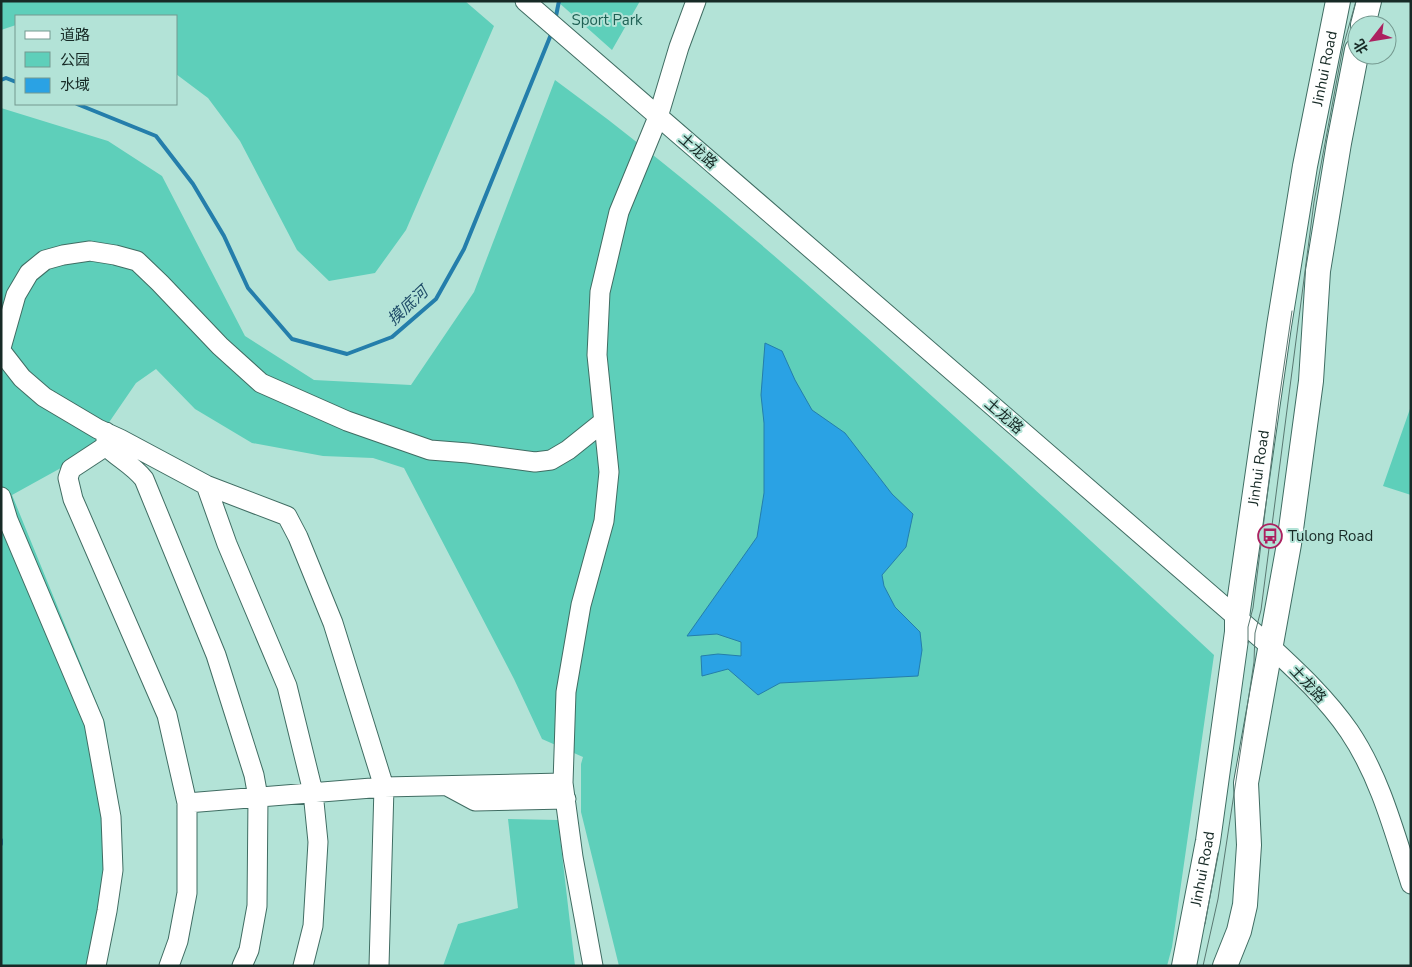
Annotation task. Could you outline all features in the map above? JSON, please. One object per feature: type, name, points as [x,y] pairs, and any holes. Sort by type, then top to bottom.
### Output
[{"type":"main road","name":"Jinhui Road","points":[[1184,966],[1208,841],[1237,632],[1237,617],[1279,326],[1302,185],[1338,1]]},
{"type":"main road","points":[[1366,15],[1369,1]]},
{"type":"main road","name":"Jinhui Road","points":[[1225,966],[1239,931],[1245,905],[1249,845],[1246,783],[1289,544],[1310,381],[1318,271],[1354,65]]},
{"type":"street","points":[[593,966],[573,857],[565,791],[566,692],[581,605],[604,521],[609,472],[597,355],[600,292],[619,212],[658,117],[679,47],[696,1]]},
{"type":"street","name":"土龙路","points":[[532,7],[1237,617],[1312,686],[1348,731],[1364,758],[1384,800],[1411,884]]},
{"type":"street","points":[[379,966],[384,787],[333,623],[298,537],[287,516],[206,484],[106,439],[44,397],[22,378],[1,350],[16,295],[28,273],[45,260],[90,251],[137,261],[220,346],[261,383],[347,422],[430,450],[468,453],[520,461],[550,460],[568,450],[603,422]]},
{"type":"street","points":[[106,439],[113,453],[134,468],[144,479],[216,655],[254,775],[258,797],[256,906],[249,950],[242,966]]},
{"type":"street","points":[[106,439],[71,470],[68,478],[73,499],[168,715],[187,803],[187,893],[178,941],[169,966]]},
{"type":"street","points":[[206,484],[227,544],[287,686],[313,792],[318,842],[313,926],[303,966]]},
{"type":"street","points":[[1,497],[8,520],[94,723],[110,817],[113,870],[108,911],[96,966]]},
{"type":"street","points":[[187,803],[384,787],[448,786],[474,801],[565,791]]},
{"type":"green space","points":[[1,1],[465,1],[494,26],[406,230],[375,273],[329,281],[297,250],[240,141],[208,98],[178,76],[178,15],[15,15],[15,25],[1,30]]},
{"type":"green space","name":"Sport Park","points":[[557,1],[640,1],[612,50]]},
{"type":"green space","points":[[555,80],[689,184],[776,257],[1098,547],[1214,655],[1172,947],[1167,966],[619,966],[581,812],[581,764],[583,757],[542,739],[514,679],[404,468],[373,458],[323,456],[252,443],[195,409],[156,369],[136,383],[88,453],[12,495],[105,723],[117,812],[102,966],[1,966],[1,108],[108,141],[162,176],[245,336],[314,380],[411,385],[474,292]]},
{"type":"green space","points":[[1411,406],[1411,495],[1383,486]]},
{"type":"green space","points":[[508,819],[558,820],[575,966],[443,966],[458,924],[518,908]]},
{"type":"water","points":[[765,343],[782,351],[795,380],[812,410],[845,433],[892,494],[913,514],[906,547],[882,575],[884,586],[895,607],[920,632],[922,650],[918,676],[780,683],[758,695],[728,669],[702,676],[701,656],[718,654],[741,656],[741,642],[717,634],[687,636],[757,537],[764,493],[764,423],[761,395]]},
{"type":"waterway","name":"摸底河","points":[[555,21],[559,1]]},
{"type":"waterway","name":"摸底河","points":[[79,105],[156,136],[193,184],[224,236],[248,288],[292,339],[347,354],[392,337],[436,299],[464,249],[552,32]]},
{"type":"waterway","name":"摸底河","points":[[1,80],[6,78],[15,82]]},
{"type":"tram line","points":[[1203,966],[1218,899],[1254,662],[1255,633],[1261,610],[1314,202],[1343,47],[1356,1]]},
{"type":"tram line","points":[[1248,643],[1248,627],[1253,608],[1292,311]]},
{"type":"tram line","points":[[1205,924],[1218,853]]},
{"type":"place","name":"Tulong Road","points":[[1270,536]]}]
